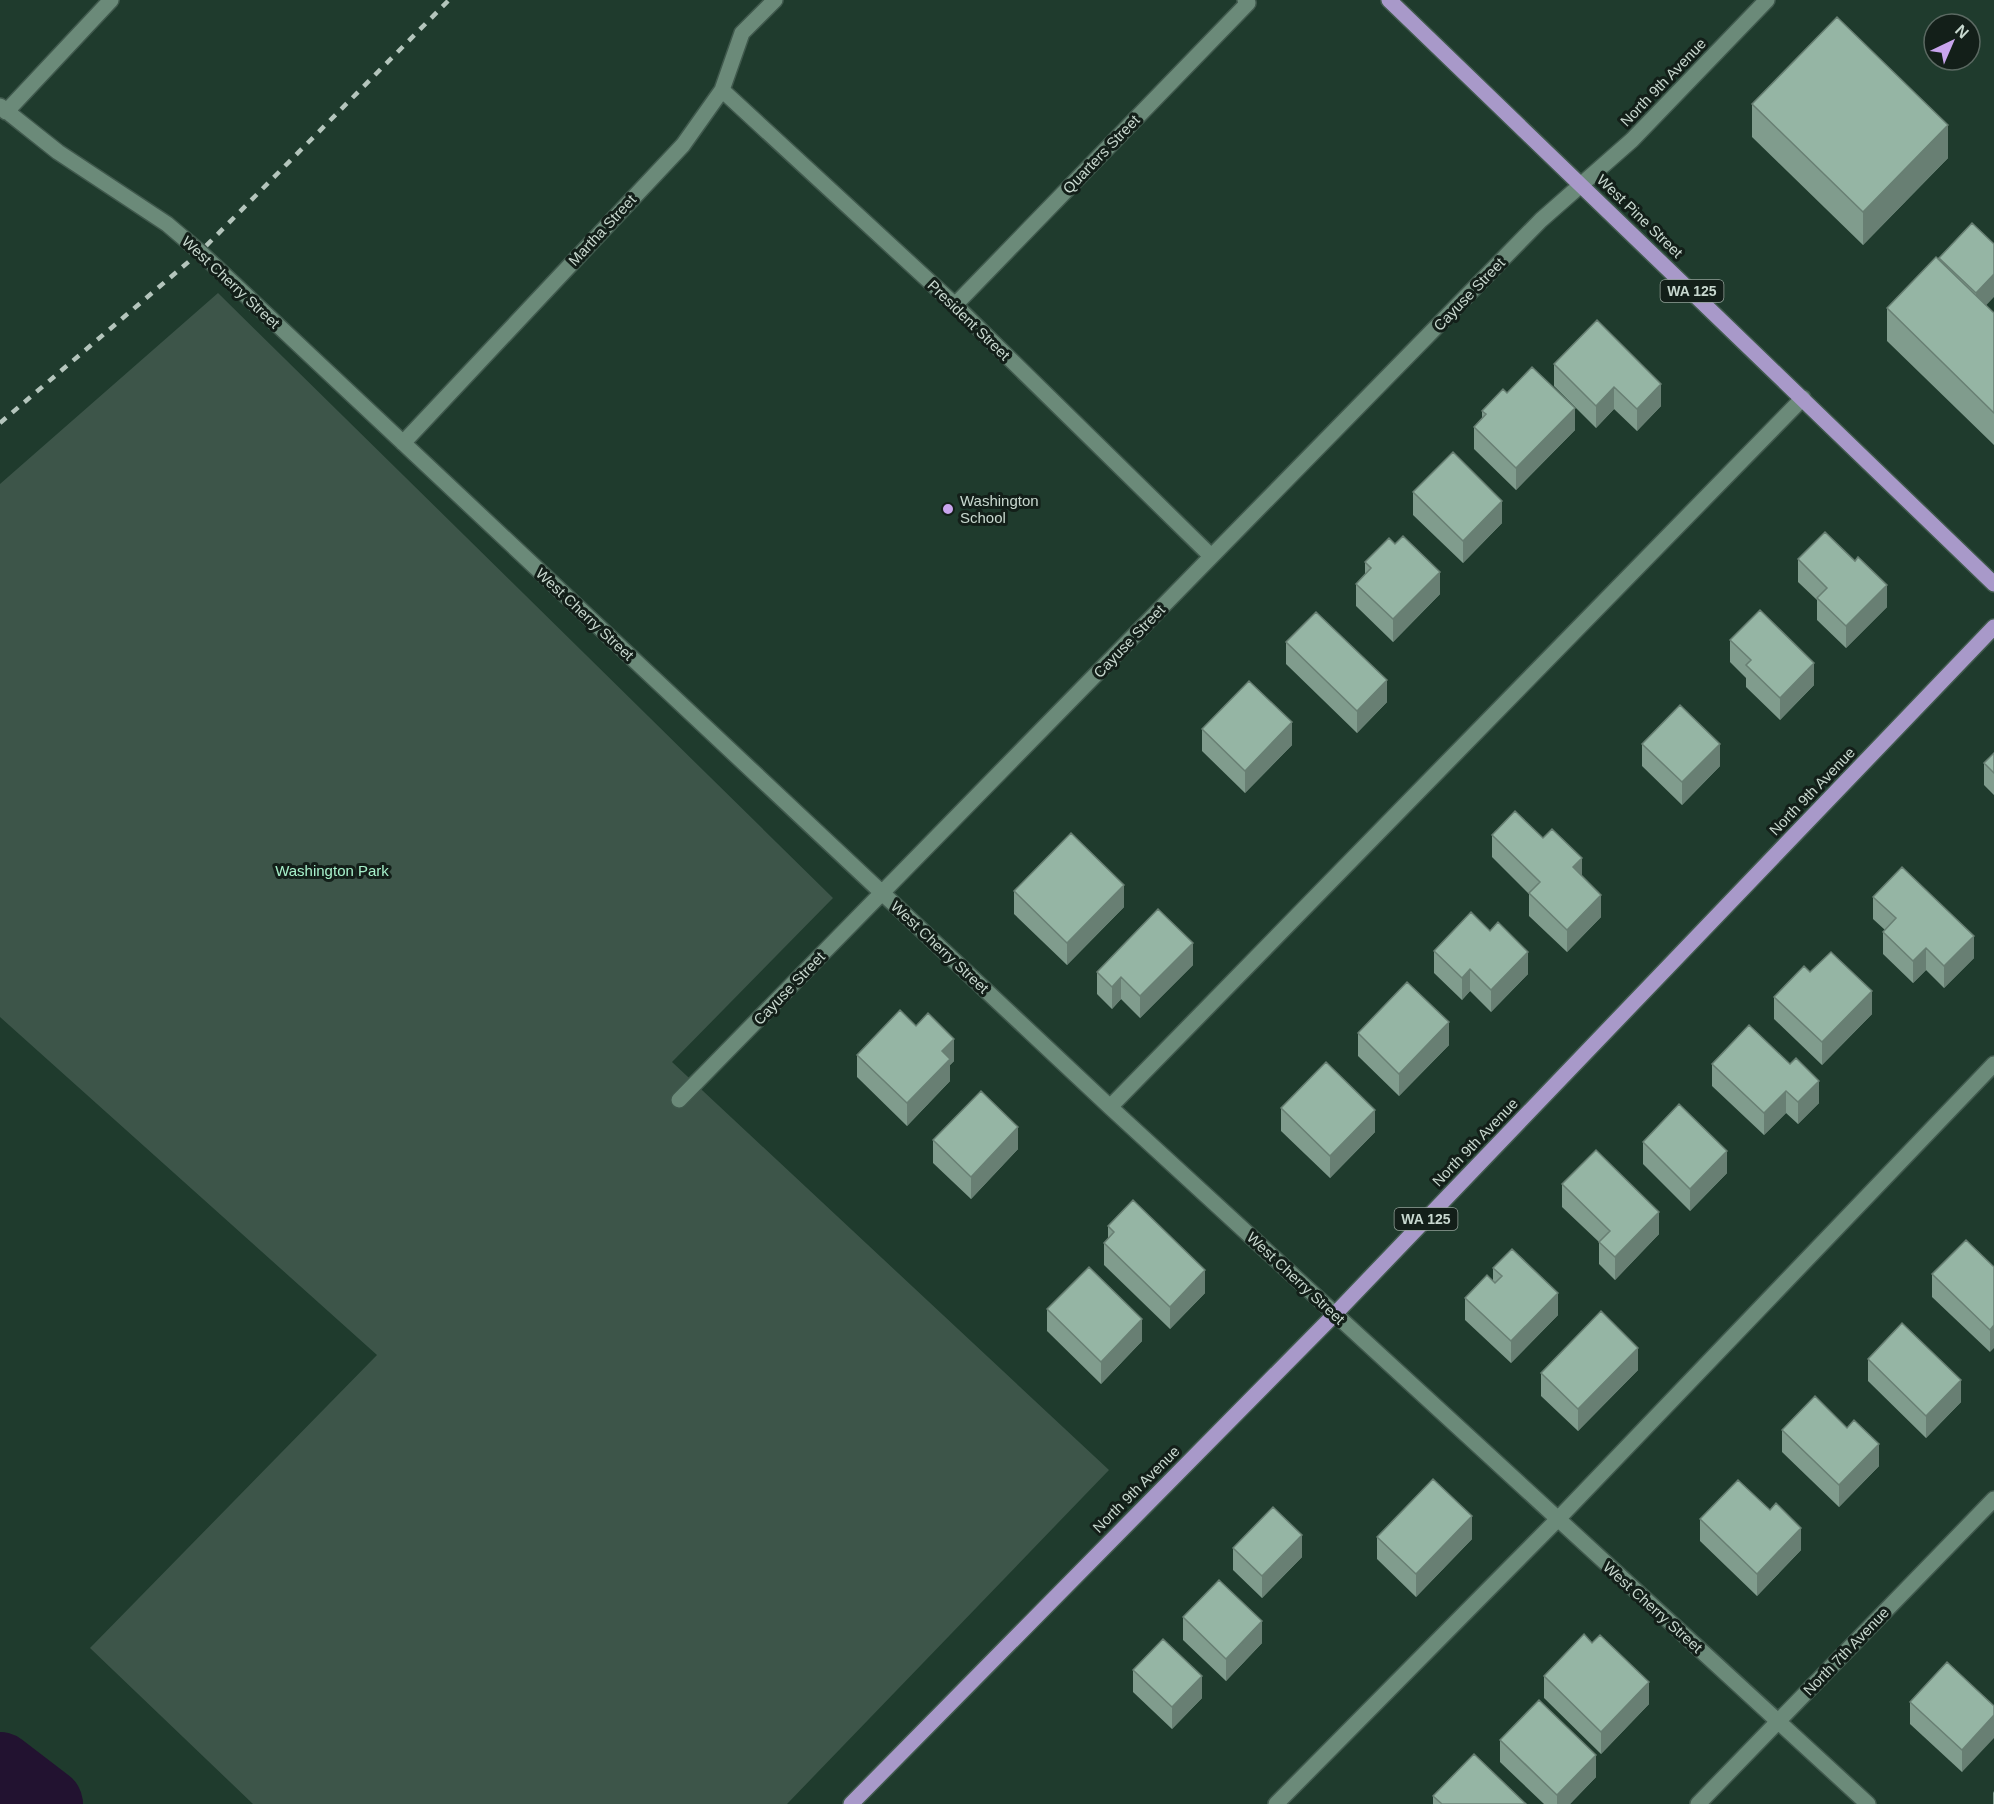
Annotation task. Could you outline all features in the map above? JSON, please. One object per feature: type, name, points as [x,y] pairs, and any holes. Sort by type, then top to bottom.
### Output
[{"type":"main road","name":"West Pine Street","points":[[1389,0],[1994,584]]},
{"type":"main road","name":"North 9th Avenue","points":[[850,1804],[1335,1314],[1994,627]]},
{"type":"street","points":[[3,109],[111,0]]},
{"type":"street","name":"Martha Street","points":[[403,443],[683,146],[722,90],[742,33],[775,0]]},
{"type":"street","name":"North 9th Avenue","points":[[1582,185],[1632,140],[1767,0]]},
{"type":"street","name":"Quarters Street","points":[[955,305],[1247,2]]},
{"type":"street","name":"President Street","points":[[722,90],[955,305],[1211,556]]},
{"type":"street","name":"West Cherry Street","points":[[3,109],[58,152],[167,224],[200,252],[1110,1107],[1868,1804]]},
{"type":"street","name":"Cayuse Street","points":[[679,1100],[1541,220],[1582,185]]},
{"type":"street","points":[[1110,1107],[1803,398]]},
{"type":"street","points":[[1276,1804],[1557,1520],[1994,1064]]},
{"type":"street","name":"North 7th Avenue","points":[[1698,1804],[1994,1499]]},
{"type":"green space","name":"Washington Park","points":[[218,293],[833,898],[672,1062],[1109,1470],[787,1804],[253,1804],[90,1648],[377,1355],[0,1017],[0,484]]},
{"type":"building","points":[[1837,17],[1948,125],[1863,212],[1752,104]]},
{"type":"building","points":[[1972,223],[1994,244],[1994,274],[1976,293],[1939,258]]},
{"type":"building","points":[[1936,257],[1994,313],[1994,413],[1887,308]]},
{"type":"building","points":[[1597,320],[1661,384],[1637,409],[1614,387],[1596,406],[1554,364]]},
{"type":"building","points":[[1532,367],[1575,408],[1516,468],[1474,427],[1486,414],[1482,411],[1503,389],[1507,393]]},
{"type":"building","points":[[1453,452],[1502,501],[1463,541],[1413,492]]},
{"type":"building","points":[[1825,532],[1855,561],[1858,557],[1887,585],[1846,626],[1817,598],[1827,588],[1798,559]]},
{"type":"building","points":[[1403,536],[1440,572],[1393,619],[1356,584],[1371,568],[1365,562],[1389,538],[1395,544]]},
{"type":"building","points":[[1760,610],[1814,663],[1780,698],[1746,665],[1751,660],[1730,640]]},
{"type":"building","points":[[1316,612],[1387,680],[1357,711],[1286,642]]},
{"type":"building","points":[[1249,681],[1292,722],[1245,771],[1202,729]]},
{"type":"building","points":[[1680,705],[1720,744],[1682,782],[1642,744]]},
{"type":"building","points":[[1994,753],[1994,773],[1984,763]]},
{"type":"building","points":[[1515,811],[1543,838],[1552,829],[1582,858],[1573,867],[1601,895],[1567,930],[1529,893],[1540,882],[1492,835]]},
{"type":"building","points":[[1071,833],[1124,885],[1067,943],[1014,891]]},
{"type":"building","points":[[1902,867],[1974,936],[1944,966],[1926,948],[1913,961],[1883,932],[1896,918],[1873,897]]},
{"type":"building","points":[[1158,909],[1193,943],[1140,996],[1121,977],[1112,987],[1097,972]]},
{"type":"building","points":[[1471,912],[1490,931],[1498,922],[1528,952],[1491,990],[1470,969],[1462,978],[1434,951]]},
{"type":"building","points":[[1831,952],[1872,991],[1822,1042],[1774,997],[1804,966],[1810,972]]},
{"type":"building","points":[[1407,982],[1449,1022],[1399,1074],[1358,1033]]},
{"type":"building","points":[[900,1010],[916,1026],[928,1013],[954,1039],[942,1051],[950,1059],[907,1103],[857,1055]]},
{"type":"building","points":[[1749,1025],[1790,1064],[1796,1058],[1819,1081],[1798,1102],[1786,1091],[1764,1113],[1712,1064]]},
{"type":"building","points":[[1326,1062],[1375,1110],[1330,1156],[1281,1108]]},
{"type":"building","points":[[981,1091],[1018,1127],[971,1177],[933,1140]]},
{"type":"building","points":[[1679,1104],[1727,1151],[1690,1189],[1643,1142]]},
{"type":"building","points":[[1596,1150],[1659,1212],[1615,1257],[1599,1242],[1610,1231],[1562,1184]]},
{"type":"building","points":[[1133,1200],[1205,1270],[1170,1307],[1104,1243],[1114,1232],[1108,1226]]},
{"type":"building","points":[[1966,1240],[1994,1267],[1994,1325],[1990,1330],[1932,1274]]},
{"type":"building","points":[[1512,1249],[1558,1293],[1511,1341],[1465,1298],[1487,1275],[1495,1283],[1502,1276],[1493,1268]]},
{"type":"building","points":[[1089,1267],[1142,1319],[1101,1362],[1047,1309]]},
{"type":"building","points":[[1601,1311],[1638,1348],[1578,1409],[1541,1373]]},
{"type":"building","points":[[1902,1323],[1961,1380],[1926,1416],[1868,1359]]},
{"type":"building","points":[[1815,1396],[1847,1428],[1854,1420],[1879,1444],[1839,1485],[1782,1430]]},
{"type":"building","points":[[1433,1479],[1472,1516],[1416,1574],[1377,1537]]},
{"type":"building","points":[[1738,1480],[1770,1510],[1776,1503],[1801,1528],[1757,1574],[1700,1519]]},
{"type":"building","points":[[1273,1507],[1302,1535],[1262,1576],[1233,1548]]},
{"type":"building","points":[[1219,1580],[1262,1621],[1226,1659],[1183,1617]]},
{"type":"building","points":[[1584,1634],[1592,1643],[1600,1635],[1649,1682],[1601,1732],[1544,1676]]},
{"type":"building","points":[[1163,1639],[1202,1676],[1172,1707],[1133,1670]]},
{"type":"building","points":[[1947,1662],[1994,1706],[1994,1715],[1962,1750],[1910,1702]]},
{"type":"building","points":[[1539,1700],[1596,1755],[1557,1795],[1500,1740]]},
{"type":"building","points":[[1474,1754],[1526,1804],[1442,1804],[1433,1796]]},
{"type":"waterway","points":[[0,1768],[47,1804]]},
{"type":"railway","points":[[0,423],[200,252],[449,0]]},
{"type":"place","name":"Washington School","points":[[948,509]]}]
